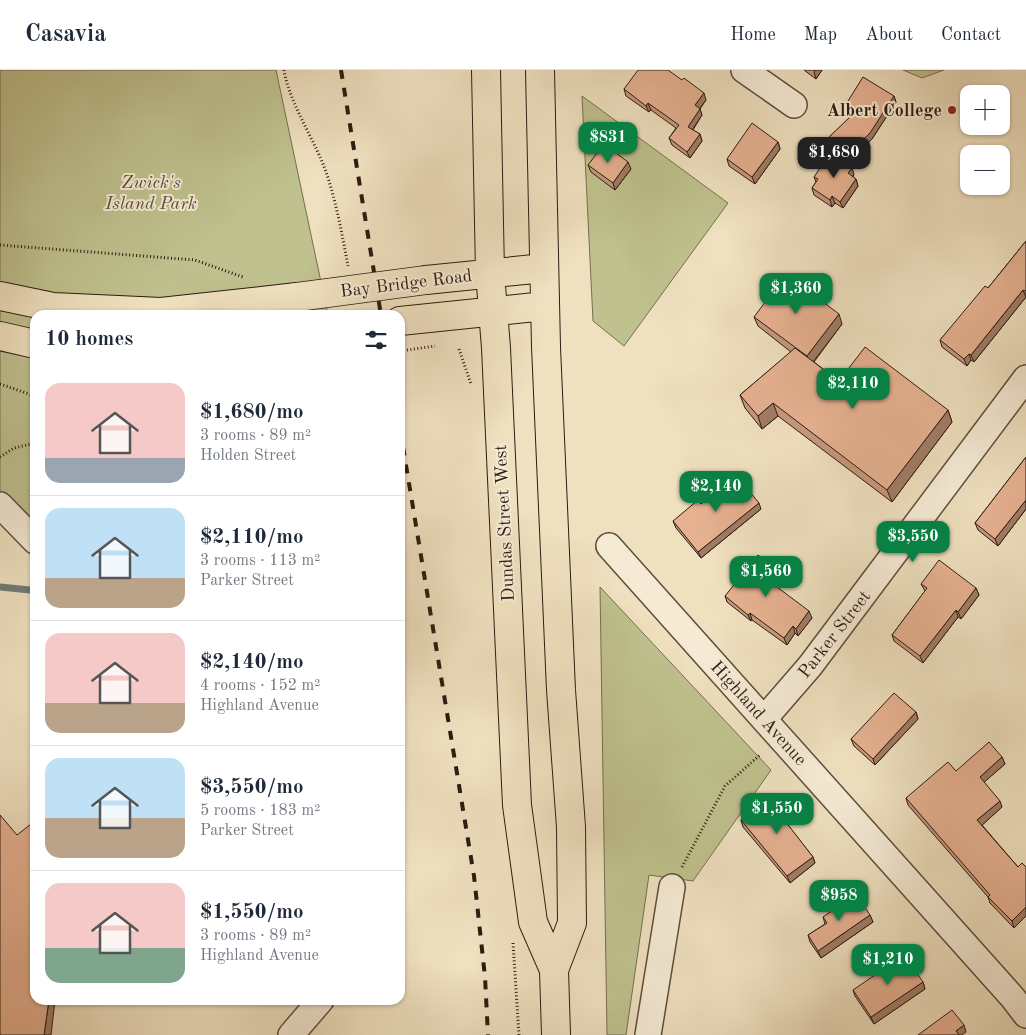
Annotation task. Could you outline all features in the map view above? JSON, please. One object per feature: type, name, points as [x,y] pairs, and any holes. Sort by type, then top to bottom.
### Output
[{"type":"main road","name":"Dundas Street West","points":[[486,70],[490,274],[494,311],[517,805],[533,922],[554,970],[556,1035]]},
{"type":"main road","name":"Dundas Street West","points":[[540,70],[545,306],[561,690],[571,827],[572,922],[554,970]]},
{"type":"main road","name":"Bay Bridge Road","points":[[179,310],[426,280],[544,268]]},
{"type":"main road","name":"Bay Bridge Road","points":[[0,296],[53,307],[118,310]]},
{"type":"main road","name":"Bay Bridge Road","points":[[405,320],[431,316],[545,306]]},
{"type":"main road","points":[[0,336],[30,343]]},
{"type":"street","points":[[744,70],[794,105]]},
{"type":"street","name":"Parker Street","points":[[764,719],[810,666],[1026,378]]},
{"type":"street","points":[[0,505],[30,536]]},
{"type":"street","name":"Highland Avenue","points":[[609,546],[1013,998],[1026,1015]]},
{"type":"street","points":[[648,1035],[672,887]]},
{"type":"street","points":[[291,1035],[317,1005]]},
{"type":"path","points":[[284,70],[293,98],[325,170],[341,231],[348,269]]},
{"type":"path","points":[[0,245],[195,260],[247,278]]},
{"type":"path","points":[[405,349],[435,346]]},
{"type":"path","points":[[0,384],[30,394]]},
{"type":"path","points":[[0,457],[14,448],[30,443]]},
{"type":"path","points":[[672,887],[725,786],[761,754]]},
{"type":"green space","name":"Zwick's Island Park","points":[[0,70],[276,70],[327,310],[30,310],[30,521],[0,512]]},
{"type":"green space","points":[[903,70],[944,70],[922,78]]},
{"type":"green space","points":[[582,96],[728,203],[624,346],[593,321]]},
{"type":"green space","points":[[600,587],[771,770],[693,881],[649,875],[626,1035],[607,1035]]},
{"type":"building","points":[[638,70],[668,70],[682,80],[684,78],[704,93],[695,105],[700,109],[688,127],[700,134],[687,152],[669,138],[679,125],[648,103],[646,106],[624,89]]},
{"type":"building","points":[[863,77],[894,96],[870,133],[846,156],[828,138],[852,115],[843,109]]},
{"type":"building","points":[[752,123],[778,142],[752,177],[727,159]]},
{"type":"building","points":[[604,144],[628,162],[613,183],[588,165]]},
{"type":"building","points":[[830,153],[852,168],[848,173],[856,179],[840,202],[832,196],[830,200],[812,188],[818,179],[814,177]]},
{"type":"building","points":[[1026,241],[1026,290],[1023,290],[971,355],[969,354],[964,359],[940,340],[985,286],[988,288]]},
{"type":"building","points":[[786,274],[839,314],[807,356],[754,317]]},
{"type":"building","points":[[865,347],[948,410],[887,490],[773,403],[758,416],[740,395],[795,348],[839,381]]},
{"type":"building","points":[[1026,457],[1026,500],[995,539],[975,523]]},
{"type":"building","points":[[736,475],[759,503],[698,552],[673,521],[698,500],[701,504]]},
{"type":"building","points":[[758,555],[781,574],[773,584],[809,611],[796,629],[793,626],[784,638],[750,613],[748,615],[725,596]]},
{"type":"building","points":[[939,560],[976,588],[920,656],[892,635],[927,588],[921,584]]},
{"type":"building","points":[[894,693],[916,712],[873,759],[851,739]]},
{"type":"building","points":[[989,742],[1002,757],[980,777],[1000,801],[977,820],[1018,867],[1022,863],[1026,867],[1026,907],[1012,921],[988,897],[990,895],[906,798],[948,762],[956,771]]},
{"type":"building","points":[[774,793],[789,812],[782,817],[813,857],[787,876],[741,820]]},
{"type":"building","points":[[0,815],[17,835],[30,825],[30,1005],[48,1005],[44,1035],[0,1035]]},
{"type":"building","points":[[856,894],[870,915],[818,951],[808,935],[827,923],[823,917]]},
{"type":"building","points":[[904,955],[923,982],[871,1017],[853,990]]},
{"type":"building","points":[[952,1010],[964,1025],[956,1031],[959,1035],[918,1035]]},
{"type":"waterway","points":[[0,587],[30,590]]},
{"type":"railway","points":[[341,70],[380,310]]},
{"type":"railway","points":[[405,459],[474,876],[485,977],[488,1035]]},
{"type":"place","name":"Albert College","points":[[952,110]]}]
